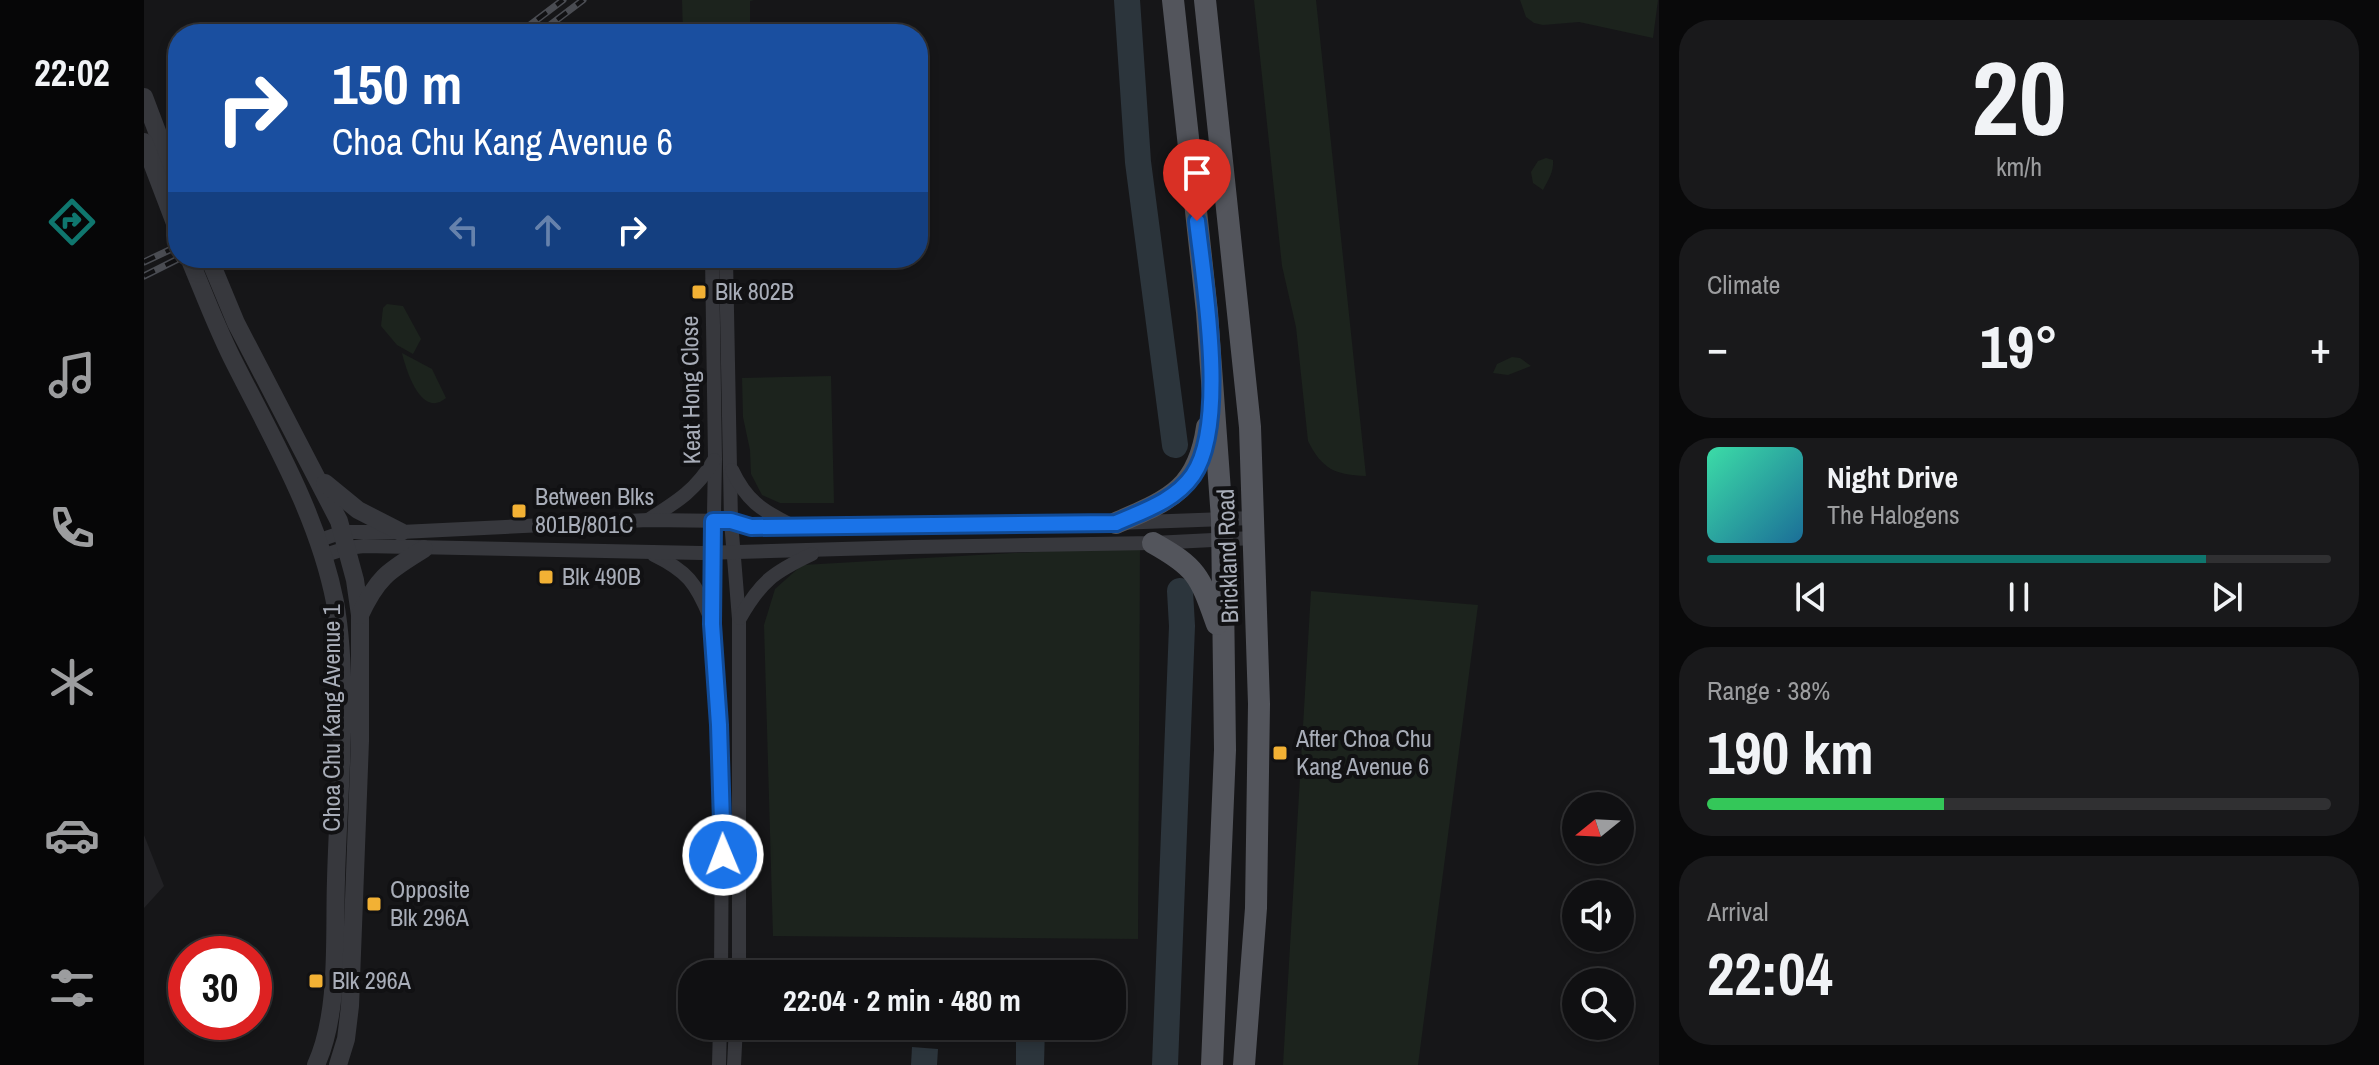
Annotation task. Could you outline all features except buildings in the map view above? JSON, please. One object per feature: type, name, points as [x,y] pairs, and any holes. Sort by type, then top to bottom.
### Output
[{"type":"main road","name":"Brickland Road","points":[[1173,0],[1213,380],[1222,529],[1225,750],[1212,1065]]},
{"type":"main road","name":"Brickland Road","points":[[1205,0],[1250,427],[1259,704],[1256,908],[1244,1065]]},
{"type":"main road","points":[[1116,523],[1166,500],[1193,475],[1203,454],[1213,380]]},
{"type":"main road","points":[[1153,543],[1191,569],[1202,583],[1223,640]]},
{"type":"street","points":[[144,97],[168,161]]},
{"type":"street","points":[[144,142],[168,206]]},
{"type":"street","name":"Choa Chu Kang Avenue 1","points":[[196,268],[236,323],[314,474],[345,540],[360,615],[360,741],[350,1006],[346,1039],[338,1065]]},
{"type":"street","name":"Choa Chu Kang Avenue 1","points":[[211,268],[231,354],[280,452],[319,549],[334,602],[339,634],[341,718],[330,1013],[325,1046],[316,1065]]},
{"type":"street","name":"Keat Hong Close","points":[[712,268],[715,459],[712,624],[722,817],[721,960]]},
{"type":"street","name":"Keat Hong Close","points":[[726,268],[731,521],[739,619],[739,960]]},
{"type":"street","points":[[280,452],[291,442],[290,428]]},
{"type":"street","points":[[648,520],[685,497],[702,480],[715,459]]},
{"type":"street","points":[[731,466],[742,492],[770,515],[795,527]]},
{"type":"street","points":[[314,474],[358,510],[401,532]]},
{"type":"street","points":[[319,549],[345,540],[401,532],[648,520],[731,521],[751,527],[1116,523],[1253,528]]},
{"type":"street","points":[[345,540],[375,546],[424,549],[713,553],[1153,543],[1222,529]]},
{"type":"street","points":[[360,615],[372,588],[384,575],[424,549]]},
{"type":"street","points":[[739,619],[753,595],[775,572],[820,550]]},
{"type":"street","points":[[650,553],[690,578],[712,624]]},
{"type":"street","points":[[719,1065],[720,1040]]},
{"type":"street","points":[[734,1065],[735,1040]]},
{"type":"shaded area","points":[[682,0],[754,0],[750,1],[750,24],[683,24]]},
{"type":"shaded area","points":[[1254,0],[1316,0],[1366,476],[1331,469],[1308,441],[1296,327],[1282,266]]},
{"type":"shaded area","points":[[1520,0],[1658,0],[1653,38],[1579,22],[1534,23],[1526,17]]},
{"type":"shaded area","points":[[1546,158],[1553,160],[1553,164],[1543,190],[1533,183],[1531,172],[1538,161]]},
{"type":"shaded area","points":[[387,304],[403,306],[421,339],[413,354],[397,345],[381,326],[383,308]]},
{"type":"shaded area","points":[[402,353],[432,369],[446,398],[437,403],[422,397],[411,380]]},
{"type":"shaded area","points":[[1512,357],[1520,358],[1531,366],[1508,375],[1493,373],[1497,364]]},
{"type":"shaded area","points":[[831,376],[834,503],[780,503],[762,495],[751,474],[743,417],[742,378]]},
{"type":"shaded area","points":[[1140,546],[1138,939],[773,936],[764,625],[775,589],[802,565]]},
{"type":"shaded area","points":[[1311,591],[1478,605],[1418,1065],[1283,1065]]},
{"type":"shaded area","points":[[144,835],[164,886],[144,908]]},
{"type":"shaded area","points":[[1016,1040],[1045,1040],[1044,1065],[1016,1065]]},
{"type":"shaded area","points":[[912,1047],[938,1049],[937,1065],[911,1065]]},
{"type":"waterway","points":[[1127,0],[1138,162],[1175,445]]},
{"type":"waterway","points":[[1165,1065],[1182,626],[1180,591]]},
{"type":"railway","points":[[531,24],[563,0]]},
{"type":"railway","points":[[551,24],[583,0]]},
{"type":"railway","points":[[144,262],[168,251]]},
{"type":"railway","points":[[144,276],[168,264]]},
{"type":"place","name":"Blk 802B","points":[[699,292]]},
{"type":"place","name":"Between Blks 801B/801C","points":[[519,511]]},
{"type":"place","name":"Blk 490B","points":[[546,577]]},
{"type":"place","name":"After Choa Chu Kang Avenue 6","points":[[1280,753]]},
{"type":"place","name":"Opposite Blk 296A","points":[[374,904]]},
{"type":"place","name":"Blk 296A","points":[[316,981]]},
{"type":"route","points":[[723,855],[712,624],[713,521],[731,521],[751,527],[1116,523],[1175,494],[1193,475],[1203,454],[1213,380],[1197,221]]}]
